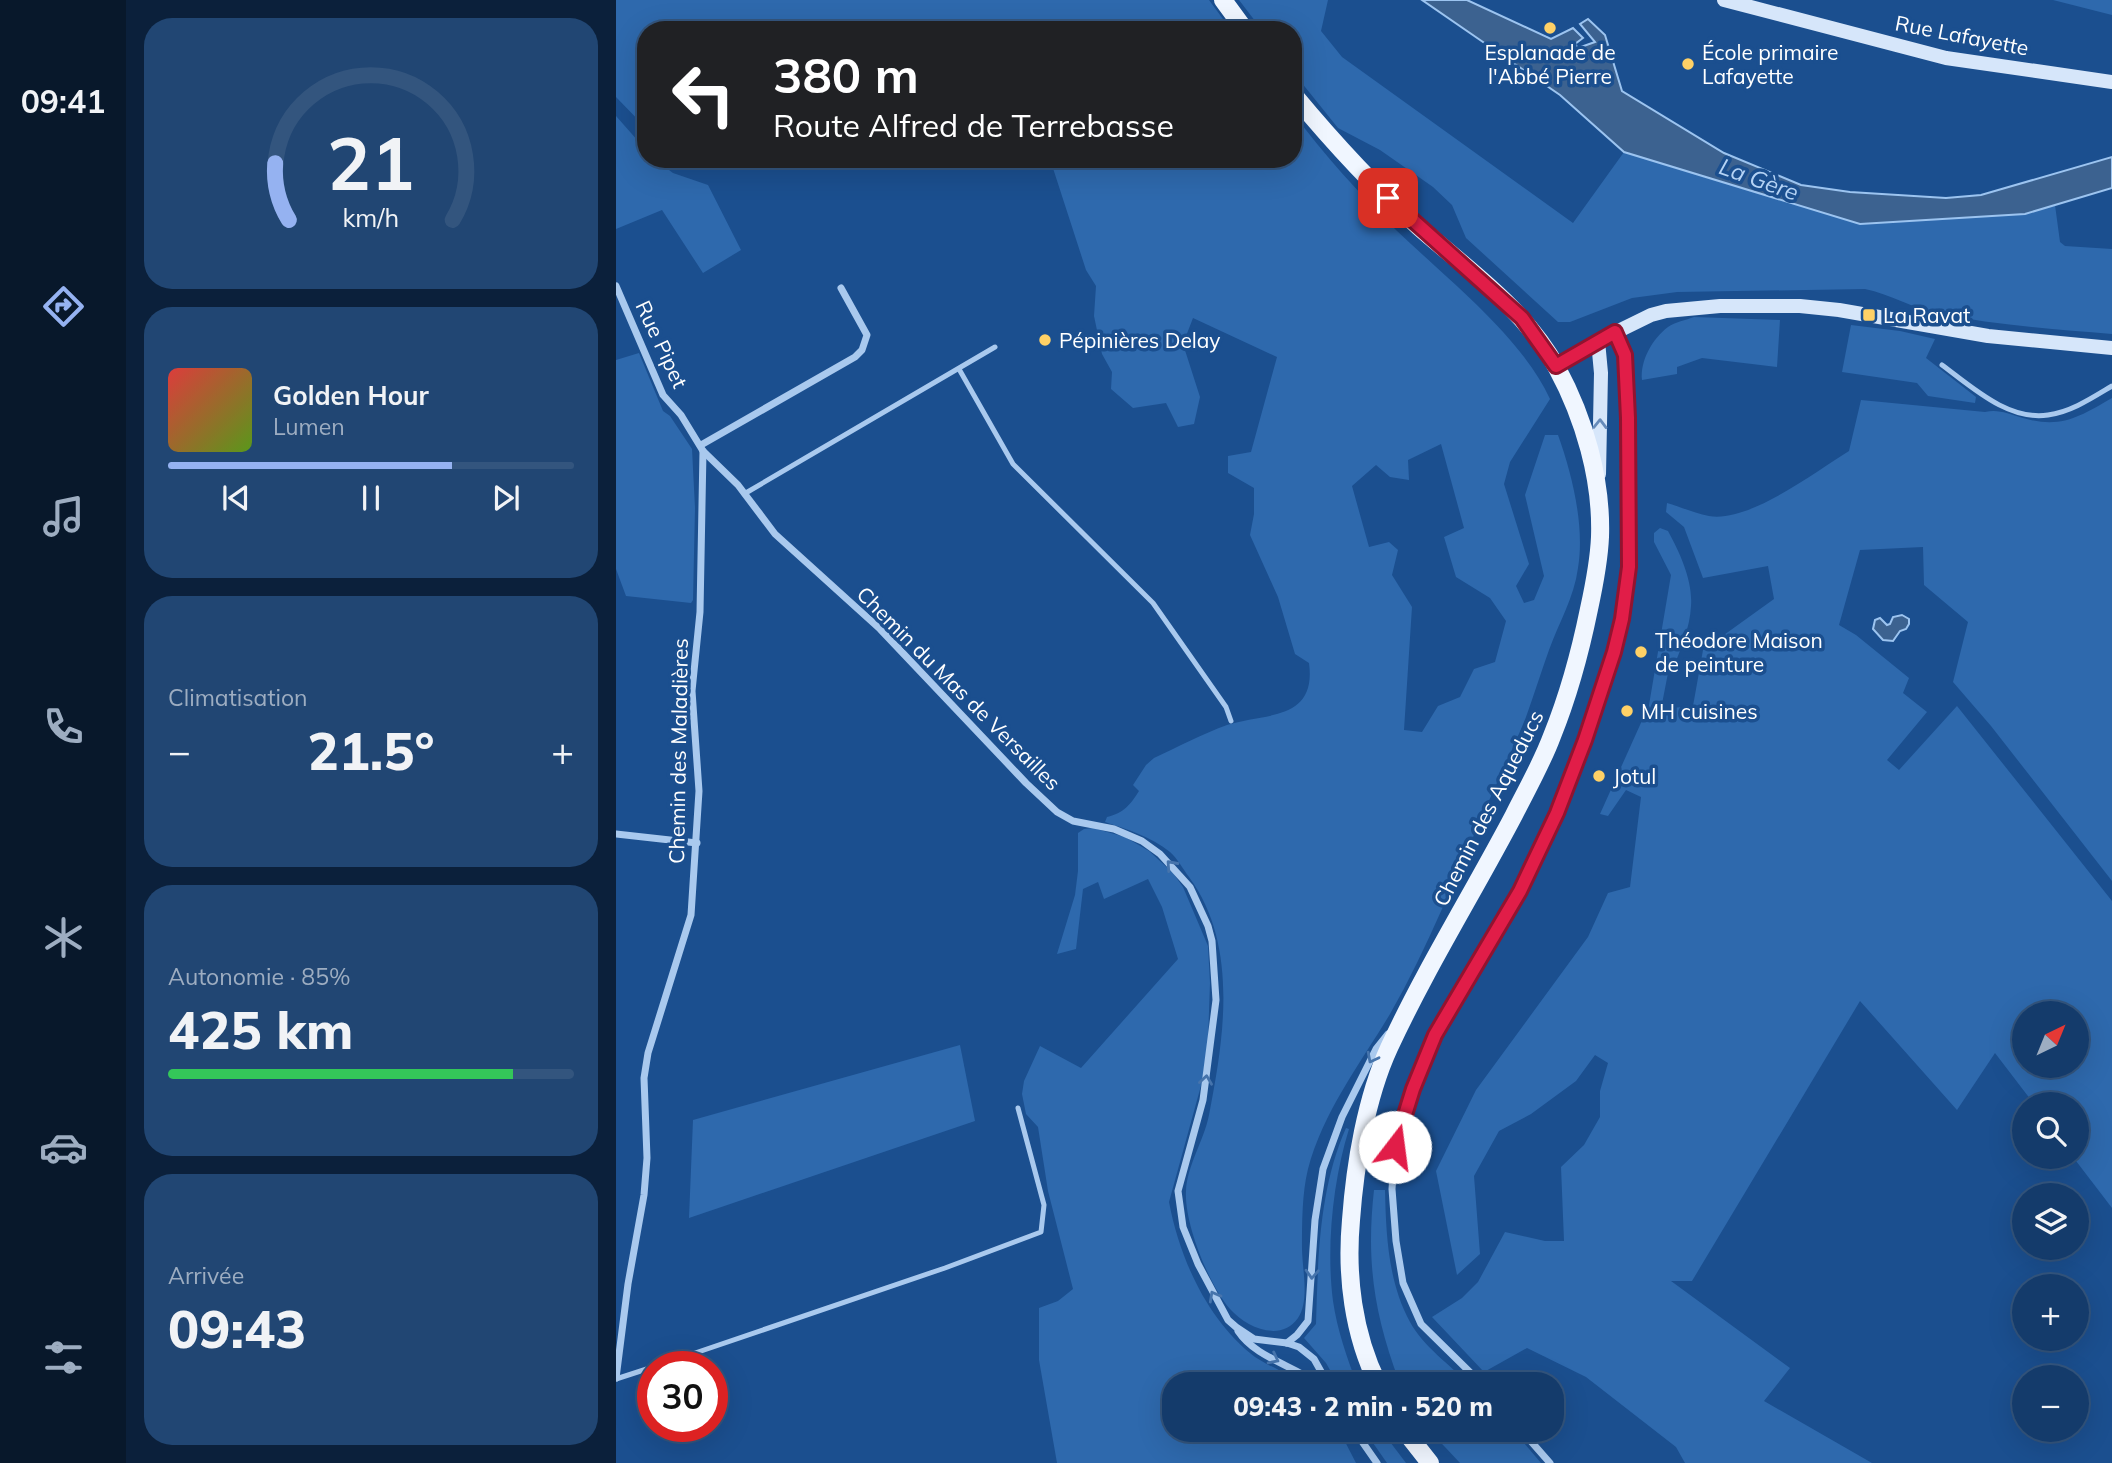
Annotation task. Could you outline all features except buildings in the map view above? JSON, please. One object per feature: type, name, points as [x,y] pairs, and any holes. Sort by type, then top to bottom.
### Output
[{"type":"main road","points":[[1223,0],[1238,21]]},
{"type":"main road","name":"Chemin des Aqueducs","points":[[1302,104],[1388,198],[1522,318],[1556,366],[1574,405],[1589,449],[1599,493],[1600,537],[1579,662],[1552,738],[1502,838],[1388,1051],[1370,1104],[1352,1198],[1350,1232],[1351,1289],[1364,1348],[1373,1372]]},
{"type":"main road","points":[[1413,1442],[1430,1463]]},
{"type":"street","name":"Rue Lafayette","points":[[1724,0],[1946,58],[2112,82]]},
{"type":"street","name":"Rue Pipet","points":[[616,286],[663,395],[681,415],[702,448]]},
{"type":"street","points":[[702,448],[855,357],[862,350],[867,335],[841,288]]},
{"type":"street","points":[[1556,366],[1598,341],[1651,315],[1720,306],[1800,306],[1839,310],[2000,338],[2112,348]]},
{"type":"street","points":[[1470,1372],[1421,1324],[1403,1283],[1392,1189],[1395,1147],[1413,1089],[1435,1035],[1520,891],[1557,813],[1614,652],[1622,619],[1629,567],[1625,355],[1615,332]]},
{"type":"street","points":[[1598,341],[1601,373],[1599,493]]},
{"type":"street","name":"Chemin du Mas de Versailles","points":[[702,448],[744,494],[775,534],[880,629],[1026,783],[1057,812],[1073,821],[1114,829],[1142,841],[1160,854],[1190,887],[1212,941],[1214,1020],[1203,1100],[1178,1191],[1183,1227],[1214,1297],[1253,1348],[1301,1372]]},
{"type":"street","name":"Chemin des Maladières","points":[[616,1379],[644,1195],[647,1158],[645,1078],[648,1053],[691,915],[699,791],[692,691],[700,612],[702,448]]},
{"type":"street","points":[[616,834],[696,843]]},
{"type":"street","points":[[1287,1342],[1297,1335],[1308,1321],[1318,1193],[1331,1145],[1376,1049],[1412,1003]]},
{"type":"street","points":[[1236,1327],[1254,1339],[1287,1342],[1299,1347],[1314,1359],[1321,1372]]},
{"type":"street","points":[[1362,1442],[1377,1463]]},
{"type":"street","points":[[1532,1442],[1550,1463]]},
{"type":"lane","points":[[744,494],[995,348]]},
{"type":"lane","points":[[1942,365],[1996,402],[2012,411],[2029,415],[2048,415],[2067,410],[2112,386]]},
{"type":"lane","points":[[959,369],[1013,464],[1153,603],[1219,697],[1231,721]]},
{"type":"lane","points":[[700,1351],[945,1268],[1041,1232],[1044,1205],[1018,1108]]},
{"type":"lane","points":[[616,1311],[625,1312]]},
{"type":"lane","points":[[616,1379],[637,1372]]},
{"type":"shaded area","points":[[616,0],[1209,0],[1224,21],[637,21],[637,119],[616,97]]},
{"type":"shaded area","points":[[1239,0],[1328,0],[1321,31],[1342,57],[1573,223],[1624,152],[1860,224],[2025,214],[2055,205],[2060,242],[2065,246],[2112,249],[2112,334],[1958,317],[1927,311],[1865,289],[1677,292],[1632,298],[1570,322],[1558,322],[1466,238],[1452,205],[1433,187],[1380,150],[1338,128],[1302,83],[1302,21],[1255,21]]},
{"type":"shaded area","points":[[2053,0],[2112,0],[2112,15]]},
{"type":"shaded area","points":[[616,116],[637,140],[637,168],[666,168],[708,185],[741,250],[703,273],[662,210],[616,229]]},
{"type":"shaded area","points":[[1302,124],[1329,159],[1396,230],[1502,330],[1537,376],[1550,399],[1510,462],[1504,484],[1529,564],[1516,586],[1524,603],[1534,600],[1544,576],[1525,495],[1545,435],[1558,435],[1576,500],[1580,552],[1573,590],[1526,717],[1417,963],[1390,1014],[1343,1089],[1315,1148],[1303,1198],[1304,1303],[1298,1318],[1291,1326],[1282,1330],[1263,1330],[1245,1322],[1230,1309],[1206,1270],[1186,1204],[1187,1182],[1207,1124],[1219,1055],[1223,993],[1215,932],[1205,904],[1173,854],[1147,838],[1105,822],[1107,817],[1122,811],[1133,800],[1139,791],[1133,785],[1154,758],[1227,725],[1284,712],[1305,696],[1309,682],[1309,663],[1295,654],[1278,597],[1250,535],[1254,514],[1254,488],[1228,473],[1228,456],[1251,452],[1277,357],[1193,318],[1183,344],[1200,397],[1194,424],[1178,427],[1166,403],[1133,408],[1111,389],[1112,372],[1102,354],[1094,316],[1096,286],[1086,270],[1053,168],[1302,168]],"holes":[[[1441,444],[1464,528],[1444,537],[1456,577],[1490,598],[1506,621],[1495,662],[1474,669],[1460,697],[1438,706],[1422,732],[1404,730],[1412,607],[1392,575],[1398,550],[1389,542],[1369,547],[1352,486],[1376,465],[1390,477],[1409,480],[1408,460]]]},
{"type":"shaded area","points":[[1694,317],[1780,320],[1777,367],[1702,358],[1677,367],[1677,374],[1642,380],[1645,358],[1657,338],[1671,325]]},
{"type":"shaded area","points":[[1851,325],[1900,331],[1935,339],[1926,358],[1976,397],[1975,403],[1928,396],[1917,383],[1842,372]]},
{"type":"shaded area","points":[[639,353],[663,411],[670,416],[692,449],[695,508],[691,603],[626,596],[616,569],[616,360]]},
{"type":"shaded area","points":[[2112,398],[2112,881],[1991,726],[1953,682],[1968,622],[1924,585],[1923,547],[1860,550],[1839,625],[1856,635],[1909,678],[1903,693],[1927,712],[1887,760],[1899,770],[1957,706],[2112,901],[2112,1208],[2082,1169],[2089,1169],[2089,1092],[2025,1092],[2014,1078],[2090,1078],[2090,1001],[2012,1001],[2012,1075],[1995,1053],[1957,1110],[1860,1001],[1692,1281],[1671,1281],[1790,1368],[1764,1401],[1872,1463],[1685,1463],[1676,1447],[1586,1377],[1527,1348],[1484,1372],[1432,1317],[1462,1298],[1478,1282],[1505,1232],[1545,1241],[1564,1241],[1561,1167],[1584,1145],[1600,1117],[1600,1091],[1608,1063],[1595,1055],[1576,1081],[1531,1114],[1499,1131],[1474,1176],[1480,1254],[1457,1275],[1436,1171],[1476,1090],[1588,937],[1608,893],[1630,887],[1641,797],[1626,790],[1608,816],[1600,814],[1649,705],[1671,575],[1654,542],[1654,533],[1660,528],[1668,531],[1685,567],[1691,597],[1687,631],[1672,671],[1668,673],[1661,709],[1693,706],[1703,650],[1774,599],[1768,566],[1703,578],[1684,527],[1666,512],[1667,503],[1709,516],[1725,516],[1743,512],[1781,494],[1849,451],[1861,400],[1999,412],[2048,422],[2079,416]]},
{"type":"shaded area","points":[[1093,828],[1125,837],[1149,851],[1173,873],[1183,887],[1208,946],[1208,1041],[1202,1082],[1169,1202],[1180,1246],[1198,1288],[1210,1307],[1238,1342],[1255,1357],[1282,1372],[1162,1372],[1162,1442],[1345,1442],[1356,1463],[1057,1463],[1039,1360],[1039,1308],[1058,1301],[1073,1289],[1048,1191],[1038,1127],[1026,1114],[1022,1094],[1024,1081],[1040,1046],[1081,1068],[1178,959],[1162,907],[1148,879],[1104,899],[1098,882],[1083,889],[1076,949],[1057,954],[1075,895],[1078,833]]},
{"type":"shaded area","points":[[960,1045],[975,1121],[689,1218],[693,1120]]},
{"type":"shaded area","points":[[1346,1128],[1349,1129],[1335,1192],[1330,1259],[1337,1322],[1353,1372],[1331,1372],[1304,1338],[1316,1324],[1319,1249],[1325,1199],[1337,1151]]},
{"type":"shaded area","points":[[1374,1190],[1385,1190],[1393,1274],[1403,1307],[1415,1331],[1456,1372],[1396,1372],[1383,1333],[1374,1287]]},
{"type":"shaded area","points":[[1372,1442],[1390,1442],[1406,1463],[1387,1463]]},
{"type":"shaded area","points":[[1440,1442],[1523,1442],[1541,1463],[1460,1463]]},
{"type":"water","name":"La Gère","points":[[1422,0],[1467,0],[1551,39],[1573,28],[1583,38],[1575,44],[1578,48],[1595,42],[1580,24],[1588,19],[1605,35],[1622,91],[1724,153],[1801,185],[1850,192],[1946,198],[1981,195],[2112,157],[2112,188],[2025,214],[1860,224],[1624,152],[1560,95]]},
{"type":"water","points":[[1902,615],[1909,619],[1909,624],[1893,641],[1883,640],[1873,629],[1875,620],[1880,618],[1887,625],[1893,617]]},
{"type":"place","name":"Esplanade de l'Abbé Pierre","points":[[1550,28]]},
{"type":"place","name":"École primaire Lafayette","points":[[1688,64]]},
{"type":"place","name":"La Ravat","points":[[1869,315]]},
{"type":"place","name":"Pépinières Delay","points":[[1045,340]]},
{"type":"place","name":"Théodore Maison de peinture","points":[[1641,652]]},
{"type":"place","name":"MH cuisines","points":[[1627,711]]},
{"type":"place","name":"Jotul","points":[[1599,776]]},
{"type":"route","points":[[1388,198],[1522,318],[1556,366],[1615,332],[1625,355],[1628,418],[1629,567],[1622,619],[1601,694],[1557,813],[1520,891],[1435,1035],[1413,1089],[1395,1147]]}]
